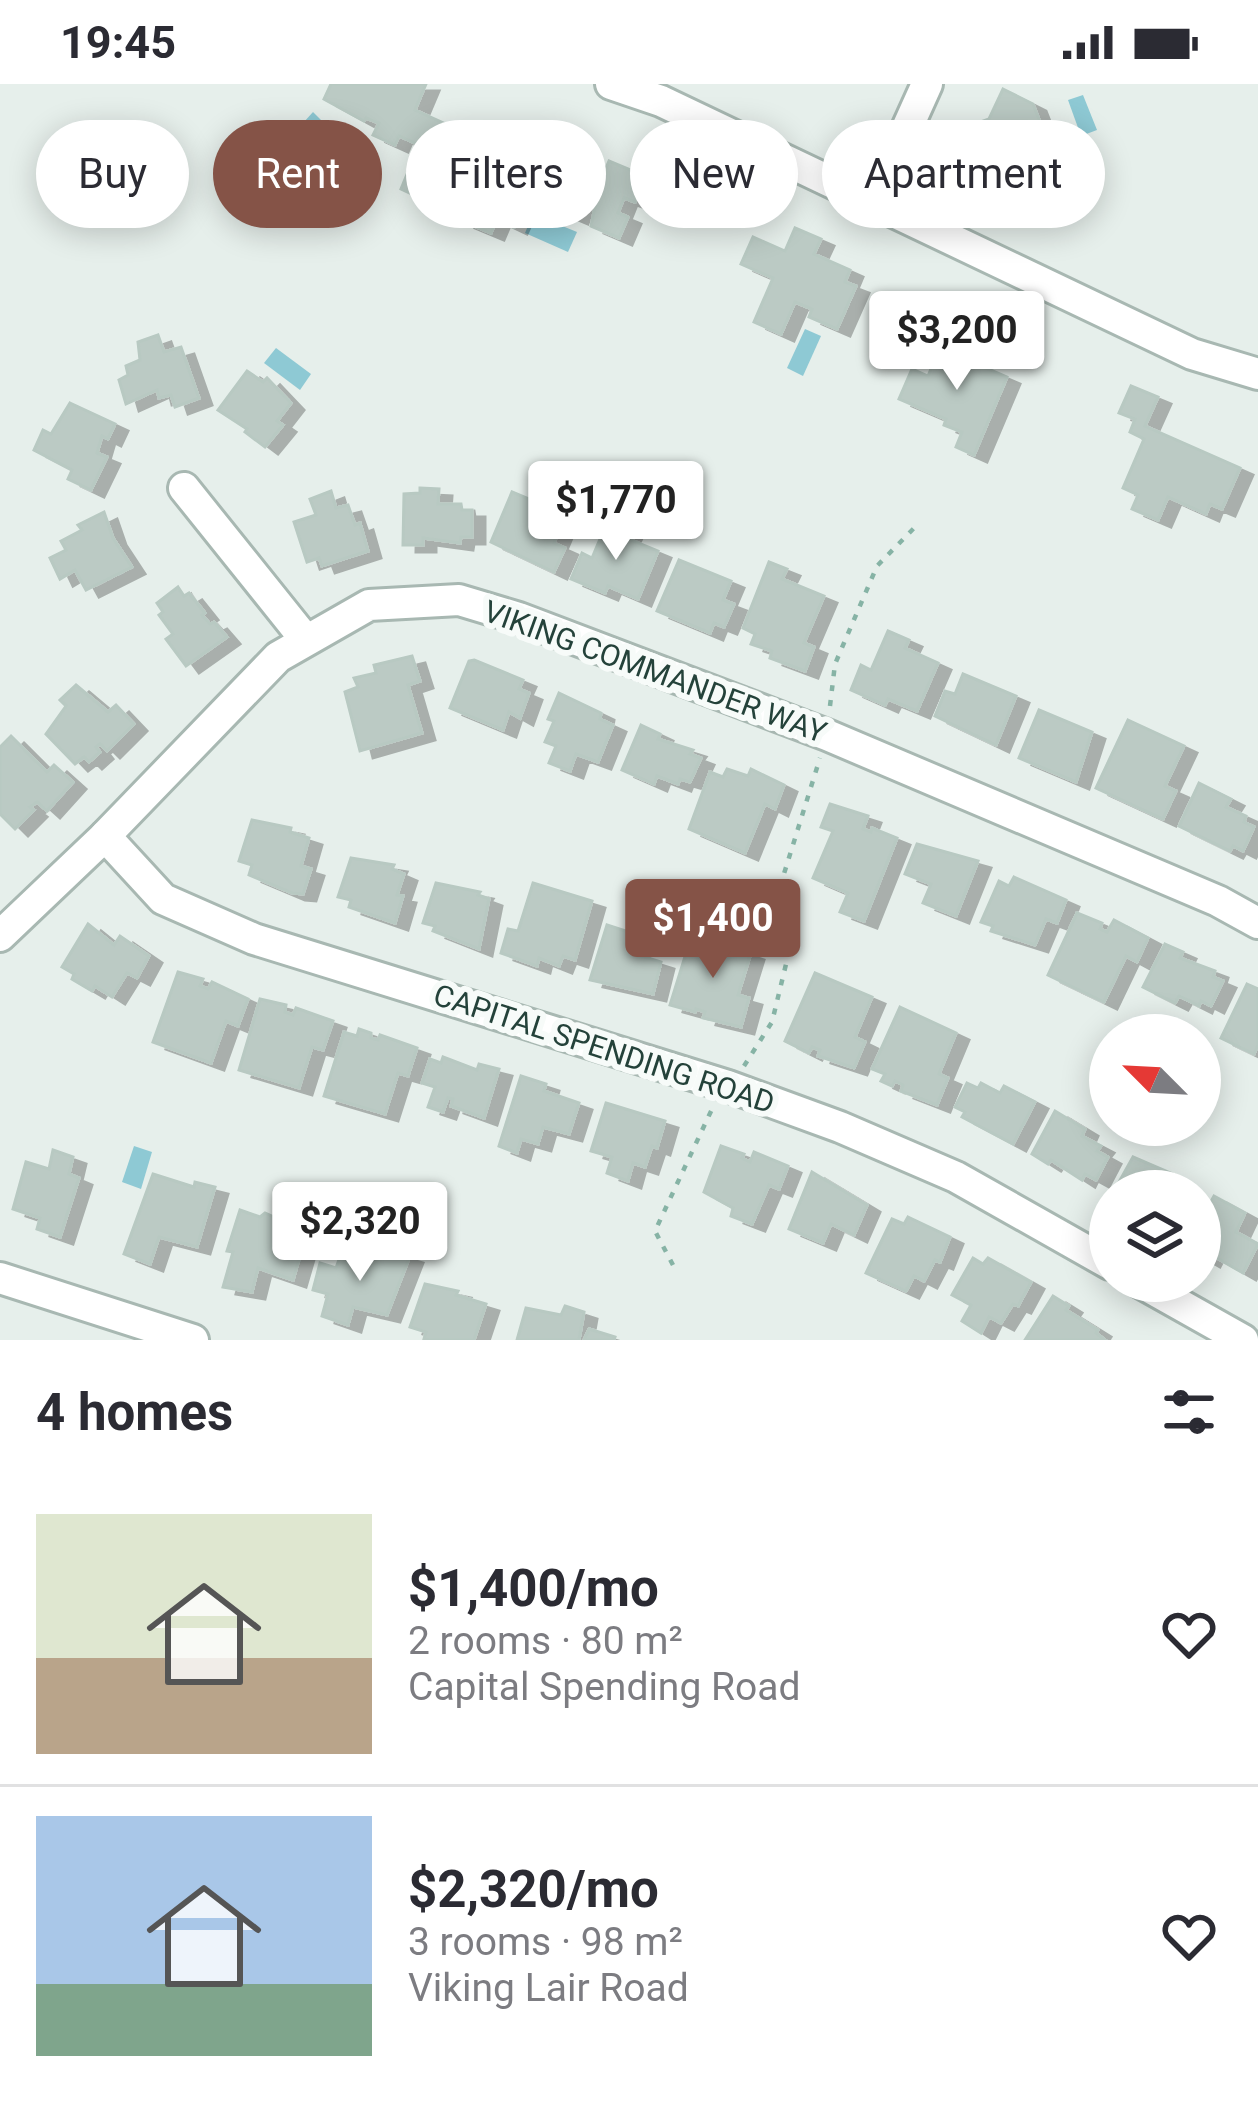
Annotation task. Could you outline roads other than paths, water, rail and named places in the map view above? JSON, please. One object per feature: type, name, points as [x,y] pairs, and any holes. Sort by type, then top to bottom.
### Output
[{"type":"street","points":[[611,84],[661,101],[822,179]]},
{"type":"street","points":[[911,120],[927,84]]},
{"type":"street","points":[[924,228],[1192,354],[1258,374]]},
{"type":"street","points":[[184,488],[305,639]]},
{"type":"street","name":"VIKING COMMANDER WAY","points":[[0,936],[105,836],[278,657],[369,605],[459,600],[519,618],[827,735],[1258,922]]},
{"type":"street","name":"CAPITAL SPENDING ROAD","points":[[105,836],[163,899],[254,939],[728,1086],[840,1127],[956,1178],[1089,1252]]},
{"type":"street","points":[[0,1278],[193,1340]]},
{"type":"street","points":[[1175,1302],[1243,1340]]},
{"type":"water","points":[[1083,95],[1093,120],[1075,120],[1068,100]]},
{"type":"water","points":[[527,228],[577,232],[568,252],[525,233]]},
{"type":"water","points":[[805,329],[821,336],[803,376],[787,368]]},
{"type":"water","points":[[276,348],[311,374],[300,390],[264,363]]},
{"type":"water","points":[[134,1146],[152,1152],[141,1189],[122,1182]]}]
